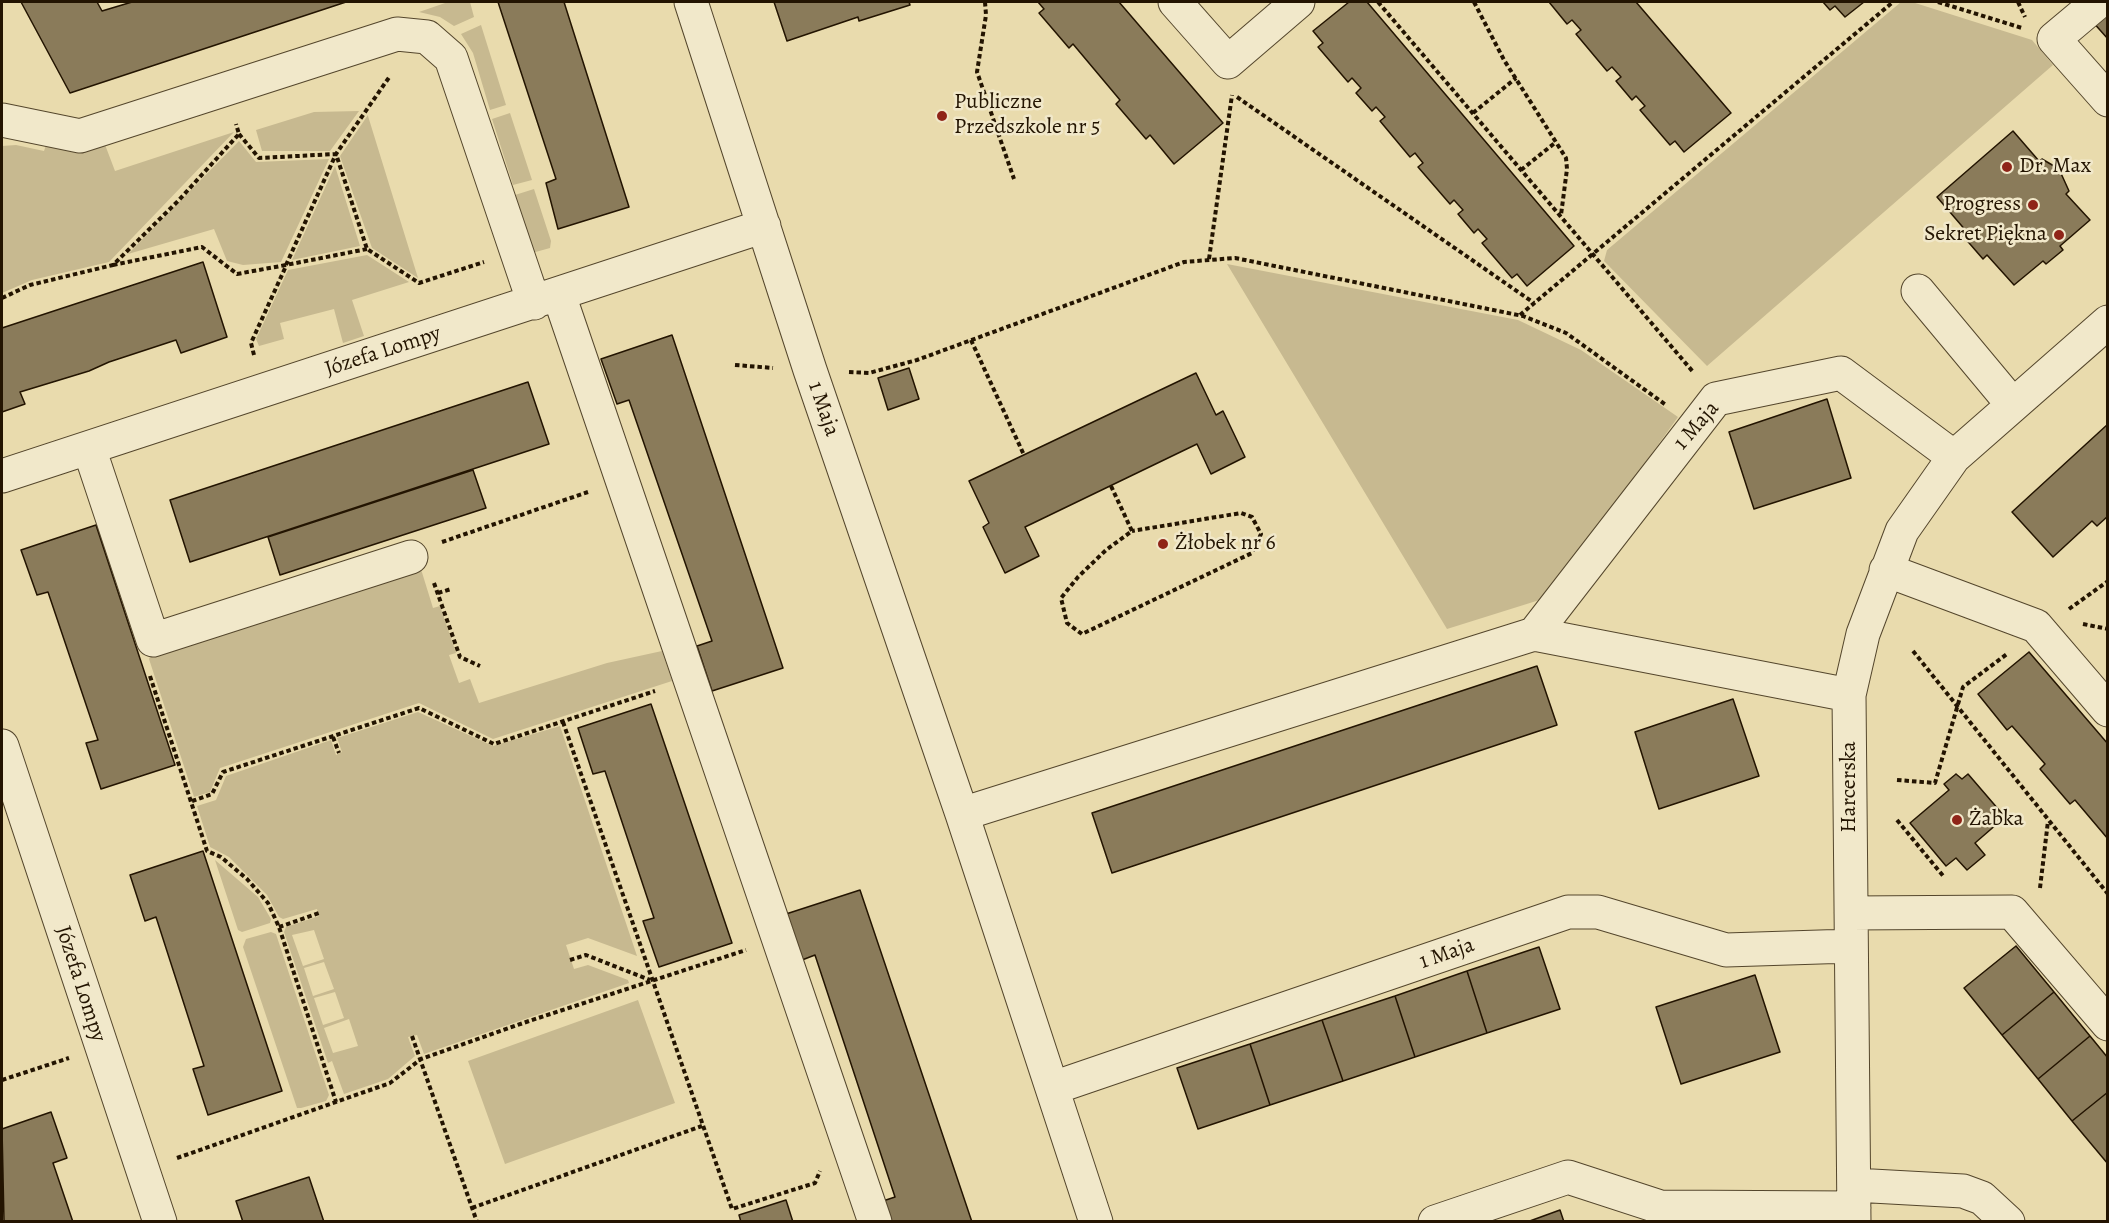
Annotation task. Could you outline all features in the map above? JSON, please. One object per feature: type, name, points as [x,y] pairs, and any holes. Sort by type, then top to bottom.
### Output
[{"type":"street","name":"1 Maja","points":[[691,2],[810,370],[962,814],[1096,1221]]},
{"type":"street","points":[[1175,2],[1228,62],[1298,2]]},
{"type":"street","points":[[2098,2],[2054,39],[2108,100]]},
{"type":"street","points":[[2,120],[80,136],[397,34],[427,37],[451,58],[516,251],[547,299],[623,480],[875,1221]]},
{"type":"street","name":"Józefa Lompy","points":[[2,476],[764,226]]},
{"type":"street","points":[[1918,291],[2013,405]]},
{"type":"street","name":"Harcerska","points":[[1854,1205],[1849,695],[1863,634],[1902,531],[1954,457],[2108,322]]},
{"type":"street","name":"1 Maja","points":[[1534,634],[1716,399],[1841,373],[1954,457]]},
{"type":"street","points":[[89,448],[153,640],[419,552]]},
{"type":"street","points":[[1886,570],[2036,626],[2108,710]]},
{"type":"street","points":[[962,814],[1534,634],[1849,695]]},
{"type":"street","name":"Józefa Lompy","points":[[2,746],[160,1221]]},
{"type":"street","name":"1 Maja","points":[[1053,1088],[1568,912],[1598,912],[1726,950],[1851,946]]},
{"type":"street","points":[[1851,913],[2012,912],[2108,1024]]},
{"type":"street","points":[[1435,1221],[1568,1177],[1660,1207],[1854,1205],[1963,1191],[1982,1198],[2008,1221]]},
{"type":"path","points":[[985,2],[986,15],[977,72],[1014,179]]},
{"type":"path","points":[[1378,2],[1716,399]]},
{"type":"path","points":[[1474,2],[1567,163],[1560,216]]},
{"type":"path","points":[[1520,315],[1893,2]]},
{"type":"path","points":[[1938,2],[2054,39]]},
{"type":"path","points":[[266,391],[250,343],[336,154],[394,70]]},
{"type":"path","points":[[1473,113],[1516,78]]},
{"type":"path","points":[[227,88],[239,134],[259,158],[336,154]]},
{"type":"path","points":[[1209,259],[1232,93],[1534,303]]},
{"type":"path","points":[[113,265],[178,201],[239,134]]},
{"type":"path","points":[[1521,170],[1556,142]]},
{"type":"path","points":[[336,154],[367,249],[418,283],[516,251]]},
{"type":"path","points":[[2,298],[30,285],[202,247],[237,274],[367,249]]},
{"type":"path","points":[[735,365],[869,373],[917,360],[1184,261],[1235,258],[1520,315],[1566,333],[1695,425]]},
{"type":"path","points":[[971,340],[1024,455]]},
{"type":"path","points":[[480,666],[460,657],[429,568],[419,552],[623,480]]},
{"type":"path","points":[[1111,486],[1132,531]]},
{"type":"path","points":[[1241,513],[1252,517],[1261,534],[1252,553],[1082,634],[1068,623],[1060,598],[1106,550],[1132,531],[1241,513]]},
{"type":"path","points":[[1897,780],[1935,783],[1963,687],[2108,581]]},
{"type":"path","points":[[438,593],[451,589]]},
{"type":"path","points":[[1913,651],[2108,894]]},
{"type":"path","points":[[147,667],[207,851],[221,856],[247,879],[268,903],[279,927],[336,1102]]},
{"type":"path","points":[[192,801],[212,794],[223,772],[419,708],[494,744],[690,679]]},
{"type":"path","points":[[563,722],[732,1209],[815,1183],[829,1151],[849,1144]]},
{"type":"path","points":[[333,737],[339,753]]},
{"type":"path","points":[[1897,820],[1973,912]]},
{"type":"path","points":[[2034,938],[2048,820]]},
{"type":"path","points":[[279,927],[319,913]]},
{"type":"path","points":[[143,1170],[390,1083],[421,1059],[651,980],[779,940]]},
{"type":"path","points":[[570,960],[586,955],[651,980]]},
{"type":"path","points":[[412,1036],[477,1221]]},
{"type":"path","points":[[2,1080],[101,1048]]},
{"type":"path","points":[[472,1208],[702,1126]]},
{"type":"shaded area","points":[[448,2],[470,2],[474,17],[454,26],[440,17],[419,12]]},
{"type":"shaded area","points":[[1901,2],[1912,2],[2032,40],[2053,65],[1707,366],[1604,261],[1607,250]]},
{"type":"shaded area","points":[[481,25],[506,105],[490,110],[473,53],[461,34]]},
{"type":"shaded area","points":[[359,111],[330,151],[262,151],[256,130],[314,112]]},
{"type":"shaded area","points":[[510,113],[532,180],[513,185],[492,119]]},
{"type":"shaded area","points":[[368,115],[418,278],[372,248],[340,156]]},
{"type":"shaded area","points":[[234,132],[109,262],[32,280],[2,293],[2,146],[16,145],[44,151],[48,139],[104,142],[115,171]]},
{"type":"shaded area","points":[[239,141],[256,162],[329,159],[281,262],[243,265],[227,261],[214,229],[128,254]]},
{"type":"shaded area","points":[[335,166],[360,246],[292,260]]},
{"type":"shaded area","points":[[534,189],[551,241],[550,248],[532,253],[515,195]]},
{"type":"shaded area","points":[[367,255],[409,282],[352,300],[364,336],[343,343],[334,309],[280,323],[284,339],[259,346],[256,339],[288,270]]},
{"type":"shaded area","points":[[1227,264],[1518,320],[1581,350],[1678,417],[1549,597],[1447,629]]},
{"type":"shaded area","points":[[420,566],[433,608],[440,606],[456,653],[449,655],[459,683],[470,679],[479,703],[607,663],[662,651],[672,681],[493,739],[419,703],[220,768],[210,792],[194,797],[149,659],[151,654]]},
{"type":"shaded area","points":[[418,712],[493,746],[560,726],[637,956],[588,938],[566,945],[574,969],[588,965],[628,980],[629,983],[424,1054],[417,1035],[408,1037],[415,1056],[388,1079],[344,1094],[332,1061],[328,1063],[284,932],[286,927],[319,916],[317,909],[283,919],[279,917],[267,895],[229,857],[210,847],[197,806],[216,800],[226,776],[331,740],[336,755],[342,752],[337,738]],"holes":[[[314,930],[324,959],[303,966],[292,935]],[[324,962],[334,989],[313,996],[304,968]],[[335,992],[344,1018],[323,1025],[314,998]],[[349,1019],[358,1046],[333,1053],[324,1028]]]},
{"type":"shaded area","points":[[215,860],[258,897],[271,919],[270,923],[242,932],[238,930]]},
{"type":"shaded area","points":[[271,932],[276,934],[329,1095],[326,1101],[301,1108],[297,1108],[243,947],[246,939]]},
{"type":"shaded area","points":[[638,1000],[675,1103],[505,1164],[468,1061]]},
{"type":"building","points":[[21,2],[97,2],[102,11],[132,2],[346,2],[70,93]]},
{"type":"building","points":[[498,2],[564,2],[629,207],[558,229],[546,183],[556,179]]},
{"type":"building","points":[[774,2],[909,2],[910,5],[859,21],[858,17],[787,41]]},
{"type":"building","points":[[1038,2],[1119,2],[1223,123],[1174,164],[1150,135],[1146,139],[1116,104],[1120,100],[1073,44],[1069,48],[1039,13],[1044,9]]},
{"type":"building","points":[[1349,2],[1367,2],[1574,246],[1527,286],[1517,274],[1512,278],[1482,243],[1487,239],[1478,229],[1474,233],[1458,214],[1463,210],[1454,200],[1450,204],[1418,167],[1423,163],[1415,153],[1410,157],[1380,121],[1385,117],[1376,107],[1372,111],[1356,93],[1361,88],[1352,78],[1348,82],[1318,47],[1323,43],[1313,31]]},
{"type":"building","points":[[1549,2],[1636,2],[1731,113],[1684,152],[1675,141],[1670,145],[1640,110],[1645,106],[1636,96],[1632,100],[1616,81],[1621,77],[1612,67],[1607,71],[1576,34],[1581,30],[1572,20],[1567,24]]},
{"type":"building","points":[[1823,2],[1864,2],[1845,17],[1835,6],[1830,10]]},
{"type":"building","points":[[2108,7],[2108,39],[2091,20]]},
{"type":"building","points":[[2013,131],[2039,161],[2042,159],[2059,169],[2069,191],[2066,194],[2090,220],[2060,246],[2063,250],[2046,264],[2043,261],[2014,285],[1987,255],[1983,259],[1963,236],[1967,232],[1937,197]]},
{"type":"building","points":[[203,262],[227,337],[181,353],[176,340],[109,362],[89,371],[20,392],[25,404],[2,412],[2,328]]},
{"type":"building","points":[[672,335],[783,668],[712,691],[697,646],[712,641],[629,400],[617,404],[601,359]]},
{"type":"building","points":[[909,368],[919,399],[888,410],[878,378]]},
{"type":"building","points":[[1196,373],[1216,415],[1223,411],[1245,457],[1211,474],[1197,444],[1025,527],[1039,556],[1005,573],[983,527],[989,523],[969,481]]},
{"type":"building","points":[[528,382],[549,444],[190,562],[170,500]]},
{"type":"building","points":[[1827,399],[1851,478],[1754,509],[1729,432]]},
{"type":"building","points":[[2108,424],[2108,516],[2097,526],[2092,521],[2053,557],[2012,512]]},
{"type":"building","points":[[473,470],[486,508],[280,575],[268,537]]},
{"type":"building","points":[[96,525],[175,765],[101,789],[86,743],[98,740],[48,592],[37,595],[21,550]]},
{"type":"building","points":[[2029,652],[2108,744],[2108,839],[2075,800],[2070,804],[2040,769],[2045,764],[2012,726],[2007,730],[1978,694]]},
{"type":"building","points":[[1537,666],[1557,725],[1112,873],[1092,813]]},
{"type":"building","points":[[1733,699],[1759,776],[1659,809],[1635,732]]},
{"type":"building","points":[[651,704],[732,943],[659,967],[643,921],[654,918],[605,771],[593,774],[578,728]]},
{"type":"building","name":"Żabka","points":[[1956,774],[1962,779],[1968,774],[2005,817],[1975,843],[1985,855],[1967,870],[1956,858],[1946,866],[1910,823],[1949,790],[1944,784]]},
{"type":"building","points":[[203,851],[282,1091],[208,1115],[193,1069],[204,1066],[156,917],[145,921],[130,875]]},
{"type":"building","points":[[860,890],[972,1222],[890,1222],[883,1201],[895,1197],[815,955],[802,960],[786,914]]},
{"type":"building","points":[[2016,946],[2054,992],[2002,1035],[1964,988]]},
{"type":"building","points":[[1539,947],[1560,1009],[1487,1033],[1467,971]]},
{"type":"building","points":[[1467,971],[1487,1033],[1415,1057],[1395,996]]},
{"type":"building","points":[[1755,975],[1780,1052],[1681,1084],[1656,1007]]},
{"type":"building","points":[[2054,992],[2090,1036],[2038,1079],[2002,1035]]},
{"type":"building","points":[[1395,996],[1415,1057],[1343,1081],[1322,1020]]},
{"type":"building","points":[[1322,1020],[1343,1081],[1270,1105],[1250,1044]]},
{"type":"building","points":[[2090,1036],[2108,1058],[2108,1092],[2072,1121],[2038,1079]]},
{"type":"building","points":[[1250,1044],[1270,1105],[1198,1129],[1177,1068]]},
{"type":"building","points":[[2108,1092],[2108,1164],[2072,1121]]},
{"type":"building","points":[[51,1112],[67,1158],[53,1163],[73,1222],[4,1222],[2,1129]]},
{"type":"building","points":[[309,1177],[324,1222],[243,1222],[236,1201]]},
{"type":"building","points":[[786,1200],[793,1222],[741,1222],[739,1215]]},
{"type":"building","points":[[1560,1210],[1564,1222],[1527,1222]]},
{"type":"place","name":"Publiczne Przedszkole nr 5","points":[[942,116]]},
{"type":"place","name":"Dr. Max","points":[[2007,167]]},
{"type":"place","name":"Progress","points":[[2033,205]]},
{"type":"place","name":"Sekret Piękna","points":[[2059,235]]},
{"type":"place","name":"Żłobek nr 6","points":[[1163,544]]},
{"type":"place","name":"Żabka","points":[[1957,820]]}]
